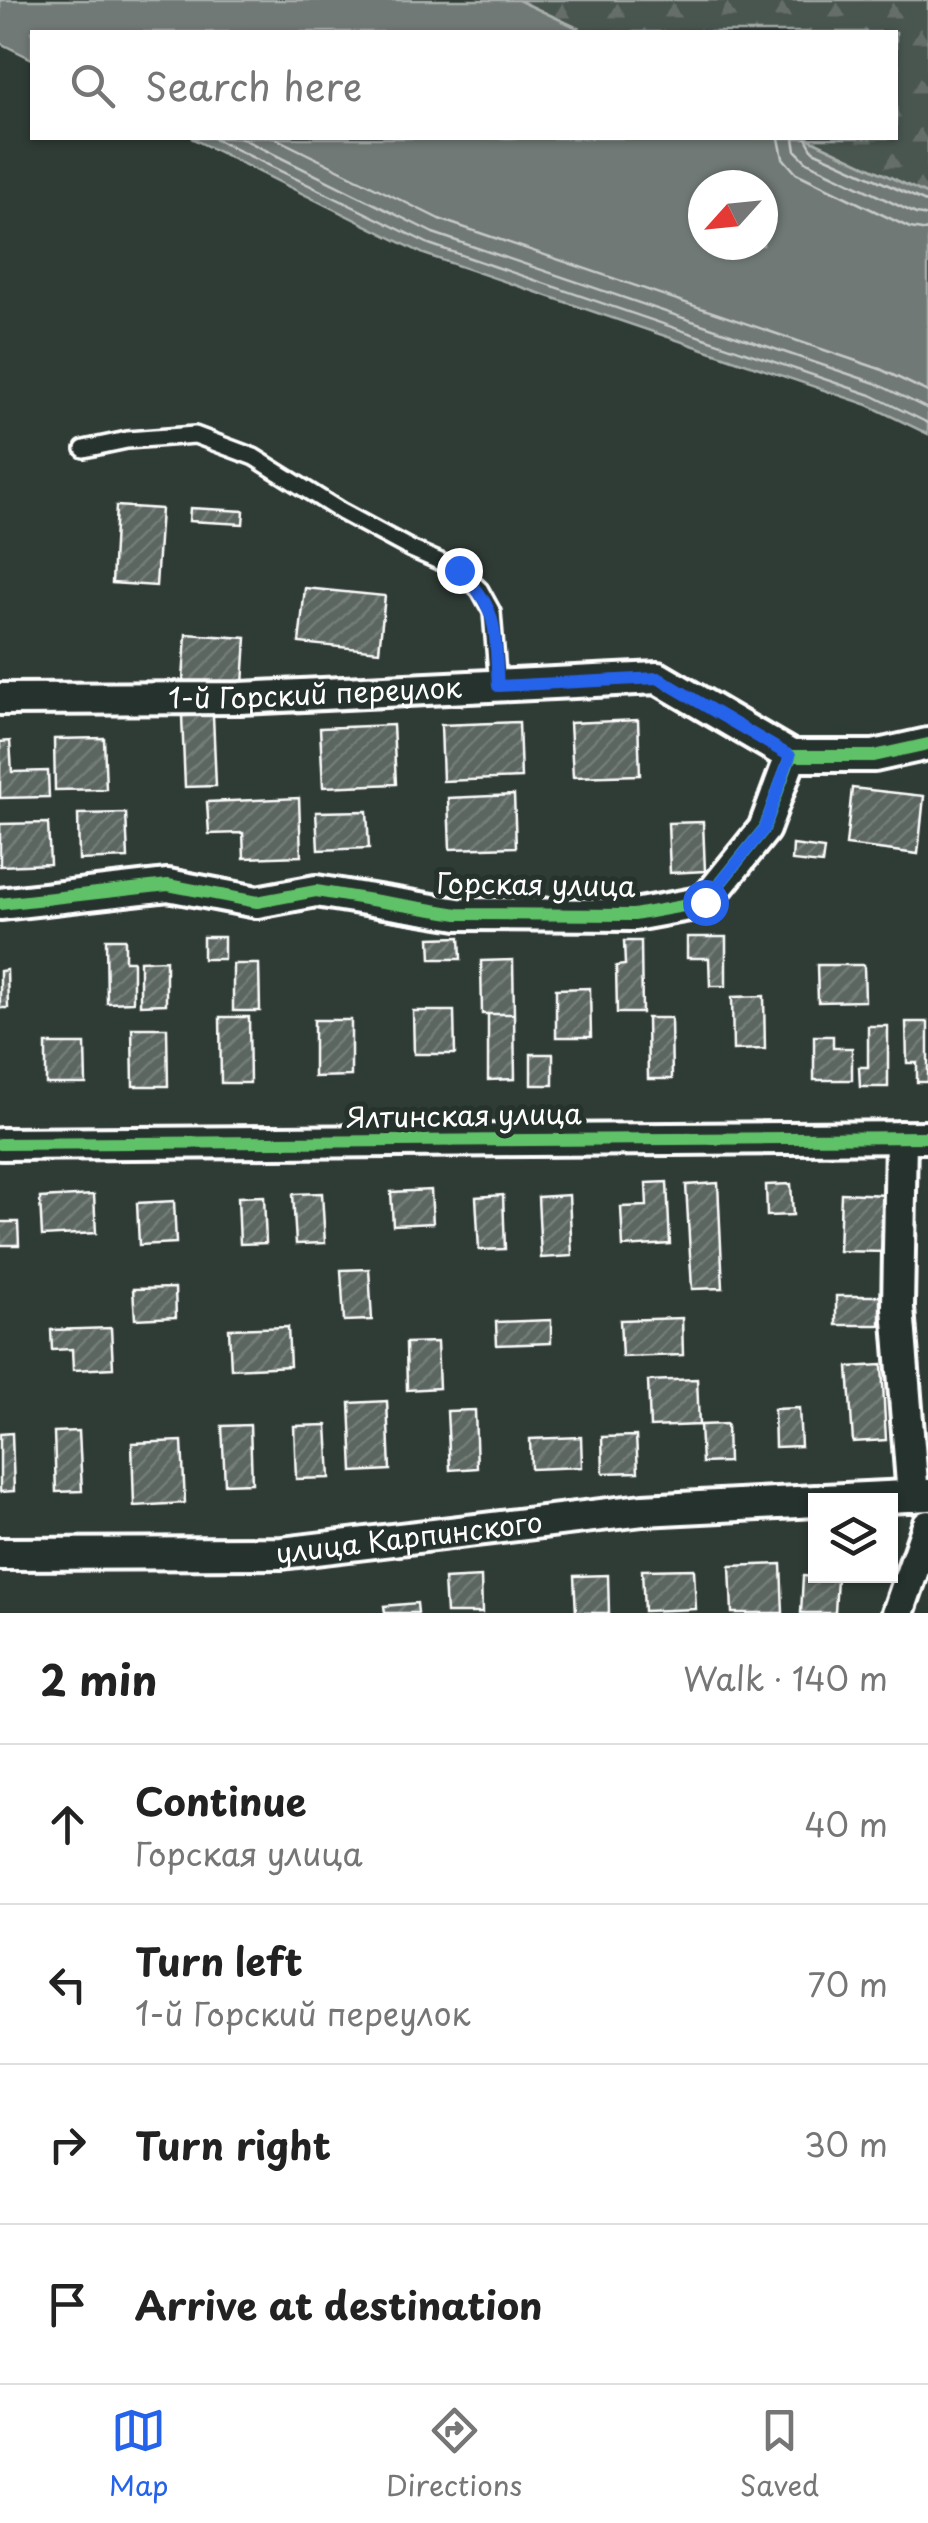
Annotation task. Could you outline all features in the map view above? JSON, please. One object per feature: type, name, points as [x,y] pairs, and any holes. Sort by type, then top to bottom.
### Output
[{"type":"street","name":"1-й Горский переулок","points":[[0,699],[240,698],[658,678],[790,756]]},
{"type":"street","points":[[790,756],[874,756],[928,744]]},
{"type":"street","name":"Горская улица","points":[[0,904],[168,886],[257,902],[316,891],[458,914],[634,915],[705,902],[764,829],[790,756]]},
{"type":"street","points":[[915,1137],[898,1308],[920,1495]]},
{"type":"street","name":"Ялтинская улица","points":[[0,1144],[915,1137]]},
{"type":"street","name":"улица Карпинского","points":[[0,1554],[282,1553],[643,1510],[808,1501]]},
{"type":"street","points":[[898,1613],[928,1526]]},
{"type":"lane","points":[[84,448],[195,435],[254,457],[342,512],[459,570],[480,590],[492,612],[498,686]]},
{"type":"green space","points":[[518,0],[928,0],[928,195],[811,140],[898,140],[898,30],[582,30]]},
{"type":"water","points":[[0,0],[518,0],[582,30],[30,30],[30,58],[0,43]]},
{"type":"water","points":[[195,140],[811,140],[928,195],[928,434],[868,405],[424,254]]},
{"type":"building","points":[[116,506],[161,509],[156,586],[112,583]]},
{"type":"building","points":[[190,508],[244,511],[243,524],[189,521]]},
{"type":"building","points":[[305,588],[385,596],[379,651],[299,643]]},
{"type":"building","points":[[186,634],[246,638],[243,685],[183,681]]},
{"type":"building","points":[[213,715],[216,786],[185,787],[182,716]]},
{"type":"building","points":[[638,720],[640,775],[573,777],[570,723]]},
{"type":"building","points":[[519,722],[521,778],[443,781],[441,725]]},
{"type":"building","points":[[393,725],[396,784],[323,787],[320,728]]},
{"type":"building","points":[[104,738],[106,789],[55,790],[54,739]]},
{"type":"building","points":[[10,741],[12,772],[48,771],[49,797],[0,798],[0,742]]},
{"type":"building","points":[[852,788],[924,796],[918,854],[846,845]]},
{"type":"building","points":[[514,795],[516,847],[450,849],[448,798]]},
{"type":"building","points":[[299,798],[301,856],[244,858],[243,833],[209,834],[207,802]]},
{"type":"building","points":[[367,811],[369,848],[318,850],[316,812]]},
{"type":"building","points":[[126,813],[128,858],[79,860],[78,814]]},
{"type":"building","points":[[703,822],[705,871],[670,873],[668,823]]},
{"type":"building","points":[[48,823],[50,864],[0,866],[0,824]]},
{"type":"building","points":[[793,845],[824,849],[822,864],[792,861]]},
{"type":"building","points":[[203,937],[224,937],[224,959],[203,959]]},
{"type":"building","points":[[460,937],[461,959],[431,959],[430,938]]},
{"type":"building","points":[[687,937],[726,937],[726,986],[710,986],[709,958],[687,958]]},
{"type":"building","points":[[106,939],[125,939],[125,961],[133,961],[133,1002],[107,1003]]},
{"type":"building","points":[[624,941],[641,941],[642,1013],[617,1013],[616,966],[625,965]]},
{"type":"building","points":[[166,960],[166,1004],[140,1005],[140,961]]},
{"type":"building","points":[[513,960],[514,1014],[482,1014],[481,961]]},
{"type":"building","points":[[233,964],[259,964],[260,1011],[233,1011]]},
{"type":"building","points":[[817,965],[864,965],[865,1001],[818,1002]]},
{"type":"building","points":[[7,970],[8,1008],[0,1008],[0,971]]},
{"type":"building","points":[[590,988],[591,1037],[556,1037],[556,989]]},
{"type":"building","points":[[764,996],[765,1049],[733,1050],[732,997]]},
{"type":"building","points":[[413,1011],[454,1011],[455,1054],[414,1054]]},
{"type":"building","points":[[488,1014],[514,1014],[515,1079],[488,1080]]},
{"type":"building","points":[[220,1017],[249,1017],[250,1083],[221,1083]]},
{"type":"building","points":[[647,1018],[671,1018],[672,1079],[648,1079]]},
{"type":"building","points":[[314,1020],[351,1020],[351,1076],[314,1077]]},
{"type":"building","points":[[906,1022],[928,1022],[928,1082],[917,1082],[917,1063],[907,1063]]},
{"type":"building","points":[[868,1026],[888,1026],[888,1087],[860,1087],[859,1067],[868,1067]]},
{"type":"building","points":[[132,1028],[167,1028],[168,1086],[133,1086]]},
{"type":"building","points":[[814,1036],[833,1036],[833,1048],[852,1048],[852,1080],[814,1080]]},
{"type":"building","points":[[46,1044],[85,1044],[86,1084],[46,1084]]},
{"type":"building","points":[[531,1054],[553,1054],[553,1085],[531,1085]]},
{"type":"building","points":[[667,1182],[670,1244],[623,1247],[621,1207],[647,1206],[646,1183]]},
{"type":"building","points":[[718,1183],[723,1288],[692,1289],[686,1185]]},
{"type":"building","points":[[791,1184],[793,1215],[767,1216],[766,1185]]},
{"type":"building","points":[[431,1190],[433,1223],[393,1225],[391,1192]]},
{"type":"building","points":[[322,1193],[325,1243],[296,1244],[293,1194]]},
{"type":"building","points":[[841,1193],[887,1195],[886,1252],[839,1251]]},
{"type":"building","points":[[94,1195],[96,1233],[42,1236],[40,1198]]},
{"type":"building","points":[[503,1195],[505,1249],[479,1250],[476,1197]]},
{"type":"building","points":[[569,1195],[572,1256],[541,1258],[538,1197]]},
{"type":"building","points":[[264,1196],[266,1243],[240,1244],[238,1197]]},
{"type":"building","points":[[174,1201],[176,1243],[139,1245],[137,1203]]},
{"type":"building","points":[[0,1222],[18,1222],[19,1245],[0,1245]]},
{"type":"building","points":[[369,1269],[372,1320],[344,1321],[341,1270]]},
{"type":"building","points":[[175,1288],[176,1317],[135,1319],[133,1289]]},
{"type":"building","points":[[836,1296],[880,1296],[880,1325],[836,1325]]},
{"type":"building","points":[[682,1318],[683,1355],[622,1357],[620,1320]]},
{"type":"building","points":[[551,1320],[551,1343],[497,1345],[496,1322]]},
{"type":"building","points":[[288,1327],[290,1366],[231,1369],[229,1329]]},
{"type":"building","points":[[111,1328],[113,1368],[73,1370],[72,1349],[52,1350],[51,1330]]},
{"type":"building","points":[[437,1342],[439,1388],[407,1390],[406,1343]]},
{"type":"building","points":[[882,1365],[886,1440],[853,1442],[848,1367]]},
{"type":"building","points":[[697,1379],[699,1425],[650,1427],[648,1381]]},
{"type":"building","points":[[387,1401],[390,1470],[353,1472],[350,1403]]},
{"type":"building","points":[[799,1408],[801,1446],[775,1447],[774,1409]]},
{"type":"building","points":[[475,1410],[477,1468],[450,1470],[447,1411]]},
{"type":"building","points":[[727,1424],[728,1462],[702,1463],[700,1425]]},
{"type":"building","points":[[250,1425],[252,1483],[225,1484],[222,1426]]},
{"type":"building","points":[[327,1425],[330,1478],[296,1479],[294,1426]]},
{"type":"building","points":[[79,1431],[82,1491],[56,1492],[54,1432]]},
{"type":"building","points":[[12,1433],[14,1491],[0,1492],[0,1434]]},
{"type":"building","points":[[636,1436],[638,1472],[603,1473],[602,1437]]},
{"type":"building","points":[[581,1437],[582,1467],[531,1469],[530,1439]]},
{"type":"building","points":[[182,1441],[185,1503],[134,1506],[132,1443]]},
{"type":"building","points":[[781,1564],[783,1613],[732,1613],[730,1566]]},
{"type":"building","points":[[694,1569],[696,1609],[644,1611],[642,1570]]},
{"type":"building","points":[[608,1575],[609,1613],[576,1613],[574,1576]]},
{"type":"building","points":[[803,1576],[808,1576],[808,1583],[837,1583],[835,1613],[801,1613]]},
{"type":"building","points":[[481,1577],[482,1613],[446,1613],[444,1579]]},
{"type":"building","points":[[417,1603],[418,1613],[385,1613],[384,1606]]},
{"type":"cycle path","points":[[0,904],[168,885],[257,902],[316,891],[458,914],[634,915],[705,902],[764,829],[791,756],[874,756],[928,744]]},
{"type":"cycle path","points":[[0,1144],[928,1137]]},
{"type":"route","points":[[459,570],[480,590],[492,612],[498,686],[658,678],[790,756],[764,829],[705,902]]}]
